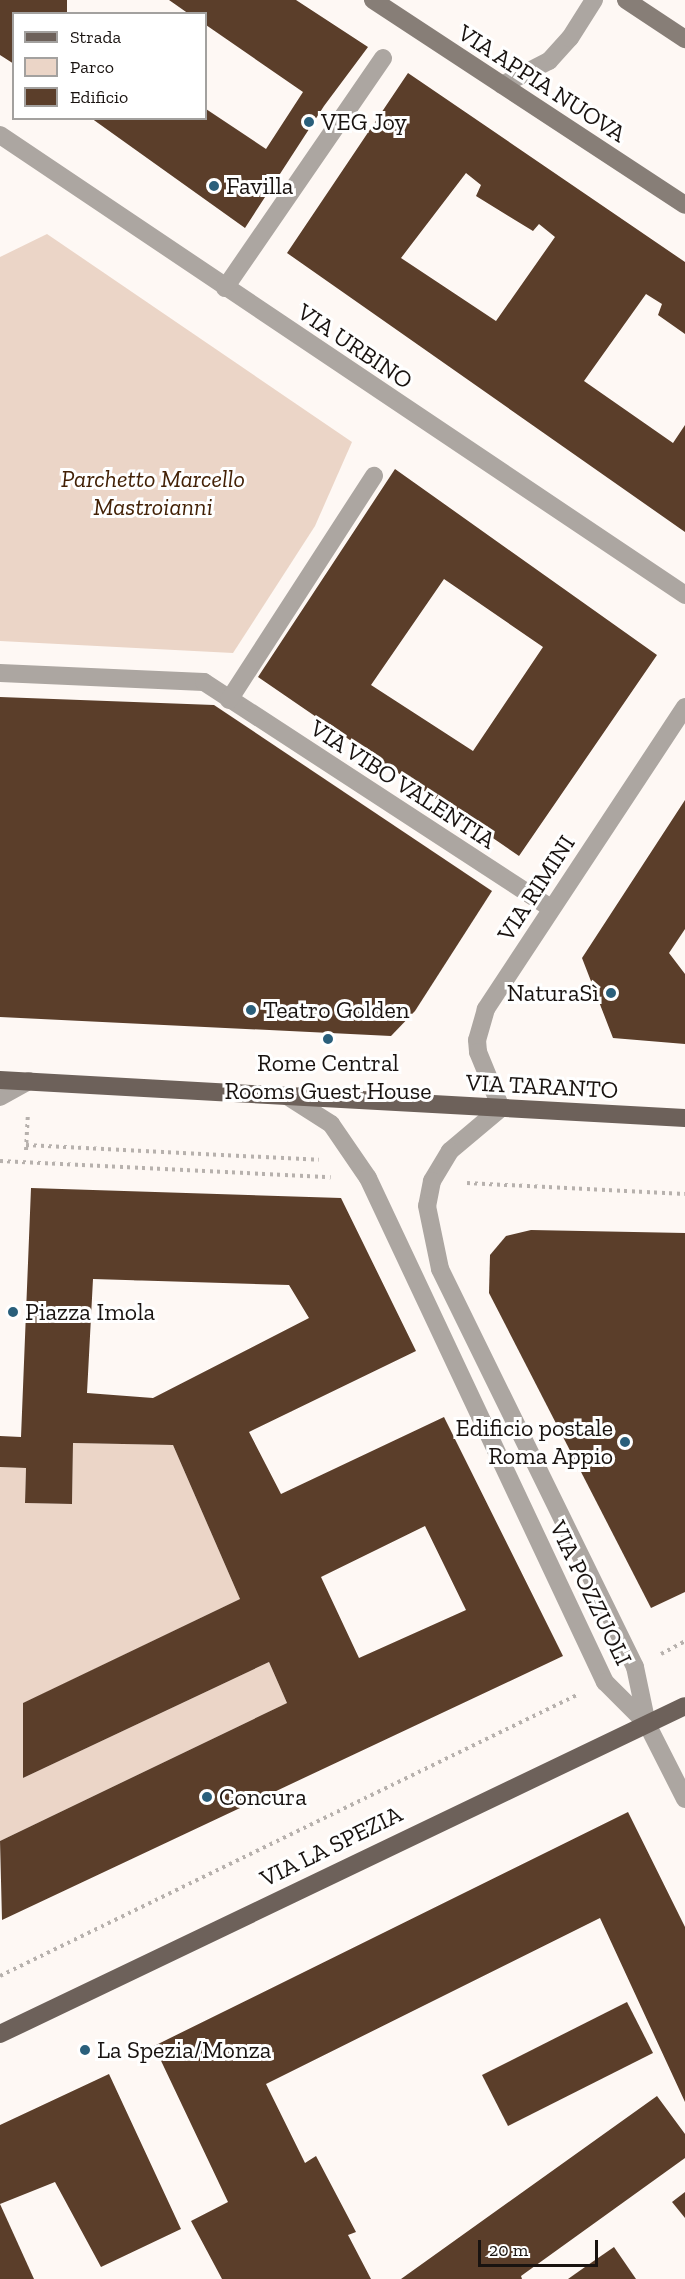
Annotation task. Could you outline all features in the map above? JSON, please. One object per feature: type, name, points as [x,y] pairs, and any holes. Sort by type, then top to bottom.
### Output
[{"type":"main road","name":"VIA APPIA NUOVA","points":[[373,0],[685,206]]},
{"type":"main road","points":[[626,0],[685,39]]},
{"type":"main road","name":"VIA TARANTO","points":[[0,1080],[685,1118]]},
{"type":"main road","name":"VIA LA SPEZIA","points":[[0,2034],[685,1706]]},
{"type":"street","points":[[502,85],[549,61],[570,38],[594,0]]},
{"type":"street","points":[[225,288],[383,58]]},
{"type":"street","name":"VIA URBINO","points":[[0,135],[685,595]]},
{"type":"street","points":[[229,700],[374,476]]},
{"type":"street","name":"VIA VIBO VALENTIA","points":[[0,673],[204,682],[551,908]]},
{"type":"street","name":"VIA RIMINI","points":[[501,1108],[481,1064],[477,1041],[486,1009],[685,707]]},
{"type":"street","points":[[0,1097],[29,1081]]},
{"type":"street","name":"VIA POZZUOLI","points":[[287,1096],[331,1124],[368,1178],[605,1682],[647,1724]]},
{"type":"street","name":"VIA POZZUOLI","points":[[501,1108],[456,1143],[432,1181],[427,1206],[435,1257],[635,1667],[647,1724]]},
{"type":"street","points":[[647,1724],[685,1799]]},
{"type":"path","points":[[28,1116],[26,1148],[323,1160]]},
{"type":"path","points":[[0,1161],[339,1177]]},
{"type":"path","points":[[464,1183],[685,1194]]},
{"type":"path","points":[[653,1658],[685,1641]]},
{"type":"path","points":[[0,1976],[586,1691]]},
{"type":"green space","name":"Parchetto Marcello Mastroianni","points":[[47,234],[352,442],[315,526],[233,653],[0,641],[0,257]]},
{"type":"green space","points":[[73,1443],[173,1445],[240,1599],[24,1703],[23,1778],[269,1662],[287,1703],[0,1841],[0,1467],[26,1468],[25,1503],[72,1504]]},
{"type":"building","points":[[0,0],[67,0],[67,12],[12,12],[12,63],[0,55]]},
{"type":"building","points":[[169,0],[296,0],[368,47],[324,106],[245,228],[94,120],[207,120],[207,110],[266,149],[303,92],[207,26],[207,12],[186,12]]},
{"type":"building","points":[[408,73],[685,262],[685,334],[658,315],[662,304],[646,294],[584,381],[673,443],[685,425],[685,532],[287,253]],"holes":[[[466,173],[481,185],[476,196],[533,231],[539,224],[555,237],[496,321],[401,258]]]},
{"type":"building","points":[[395,469],[657,655],[519,856],[258,677]],"holes":[[[444,579],[543,647],[473,751],[371,685]]]},
{"type":"building","points":[[0,697],[214,705],[492,891],[415,1011],[391,1036],[0,1017]]},
{"type":"building","points":[[685,800],[685,929],[669,953],[685,974],[685,1044],[613,1038],[582,958]]},
{"type":"building","points":[[31,1188],[341,1198],[416,1351],[249,1432],[281,1494],[444,1417],[563,1656],[2,1920],[0,1841],[287,1703],[269,1662],[23,1778],[23,1703],[240,1599],[173,1445],[73,1443],[72,1504],[25,1503],[26,1468],[0,1467],[0,1436],[21,1437]],"holes":[[[93,1279],[289,1285],[309,1318],[153,1398],[87,1393]],[[425,1526],[466,1610],[359,1658],[321,1577]]]},
{"type":"building","name":"Edificio postale Roma Appio","points":[[531,1230],[685,1233],[685,1592],[651,1608],[489,1293],[490,1255],[506,1236]]},
{"type":"building","points":[[628,1812],[685,1927],[685,2102],[600,1918],[266,2084],[305,2163],[316,2156],[356,2232],[348,2235],[371,2279],[222,2279],[191,2221],[228,2202],[154,2046]]},
{"type":"building","points":[[627,2002],[653,2053],[508,2126],[482,2075]]},
{"type":"building","points":[[109,2074],[181,2229],[101,2267],[55,2182],[0,2204],[0,2125]]},
{"type":"building","points":[[657,2096],[685,2134],[685,2158],[521,2276],[522,2279],[401,2279]]},
{"type":"building","points":[[685,2192],[685,2218],[672,2202]]},
{"type":"building","points":[[0,2204],[34,2279],[0,2279]]},
{"type":"building","points":[[614,2247],[636,2279],[568,2279],[585,2267]]},
{"type":"place","name":"VEG Joy","points":[[309,122]]},
{"type":"place","name":"Favilla","points":[[214,186]]},
{"type":"place","name":"NaturaSì","points":[[611,993]]},
{"type":"place","name":"Teatro Golden","points":[[251,1010]]},
{"type":"place","name":"Rome Central Rooms Guest House","points":[[328,1039]]},
{"type":"place","name":"Piazza Imola","points":[[13,1312]]},
{"type":"place","name":"Edificio postale Roma Appio","points":[[625,1442]]},
{"type":"place","name":"Concura","points":[[207,1797]]},
{"type":"place","name":"La Spezia/Monza","points":[[85,2050]]}]
